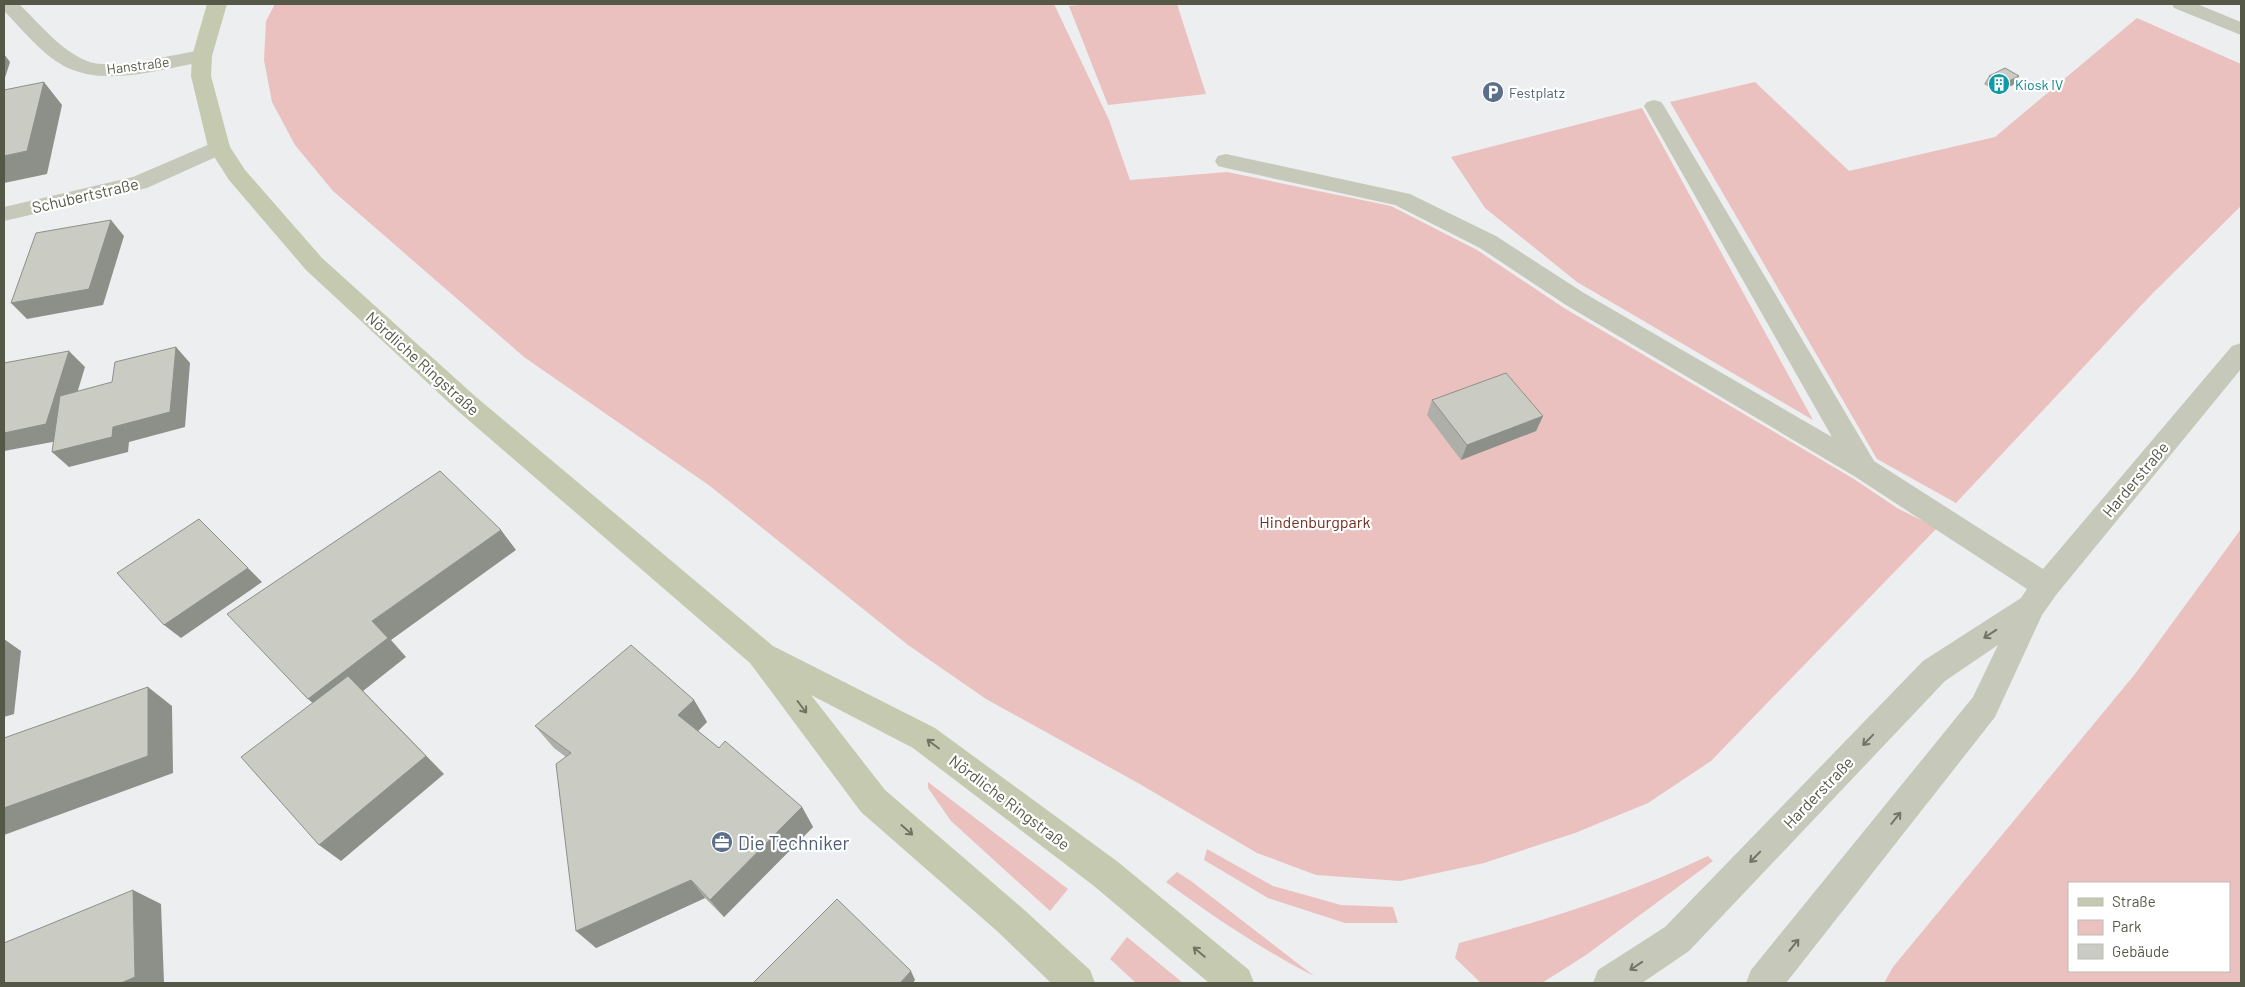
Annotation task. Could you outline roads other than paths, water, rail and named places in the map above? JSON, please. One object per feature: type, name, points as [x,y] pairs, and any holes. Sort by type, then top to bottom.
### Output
[{"type":"main road","name":"Nördliche Ringstraße","points":[[217,4],[202,56],[201,76],[219,147],[237,175],[314,264],[467,404],[761,654],[873,800],[1077,983]]},
{"type":"main road","name":"Nördliche Ringstraße","points":[[761,654],[924,738],[1106,874],[1236,983]]},
{"type":"street","name":"Hanstraße","points":[[8,4],[69,60],[82,68],[107,70],[202,56]]},
{"type":"street","points":[[2181,4],[2241,29]]},
{"type":"street","points":[[1654,106],[1864,468]]},
{"type":"street","name":"Schubertstraße","points":[[4,214],[138,183],[219,147]]},
{"type":"street","points":[[1226,161],[1402,198],[1488,242],[1575,299],[1864,468],[2038,596]]},
{"type":"street","name":"Harderstraße","points":[[1764,983],[1984,707],[2038,596],[2241,352]]},
{"type":"street","name":"Harderstraße","points":[[1611,983],[1677,939],[1934,671],[2038,596]]},
{"type":"place","name":"Kiosk IV","points":[[1999,84]]},
{"type":"place","name":"Festplatz","points":[[1493,92]]},
{"type":"place","name":"Die Techniker","points":[[722,842]]},
{"type":"park label","name":"Hindenburgpark","points":[[1315,521]]}]
